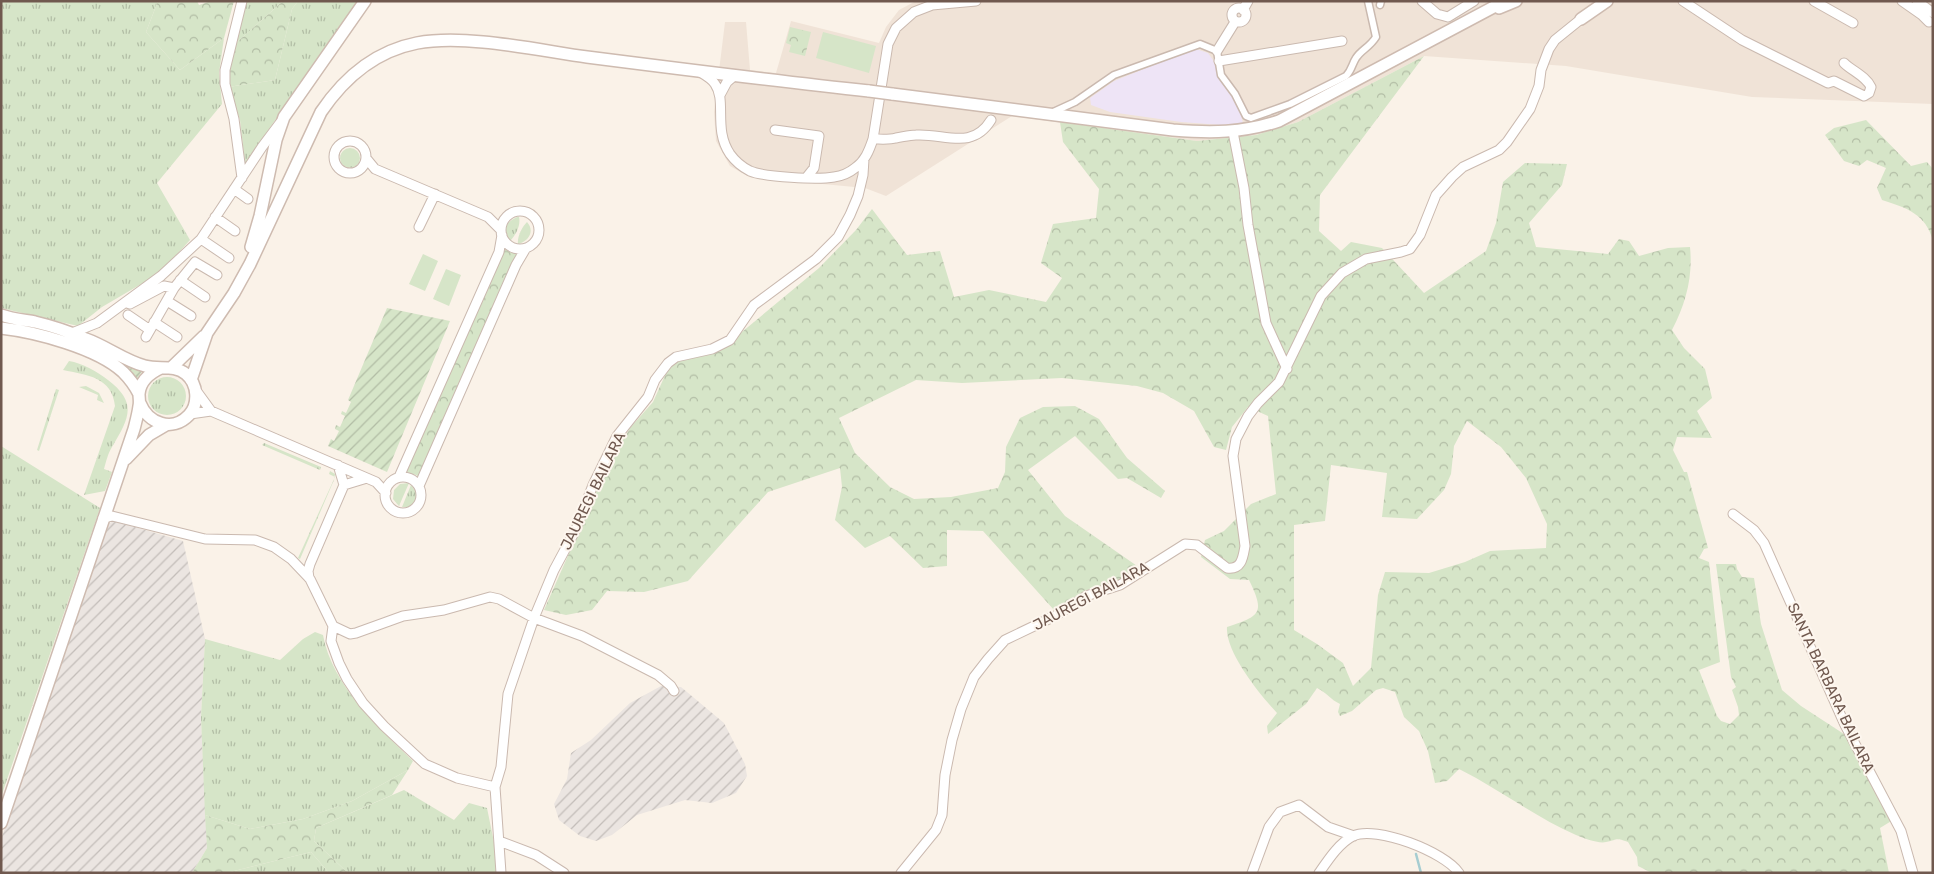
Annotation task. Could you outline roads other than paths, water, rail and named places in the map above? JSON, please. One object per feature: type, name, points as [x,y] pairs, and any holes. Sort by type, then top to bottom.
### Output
[{"type":"main road","points":[[234,293],[260,216],[276,140],[284,117],[365,1]]},
{"type":"main road","points":[[1,823],[134,429],[141,385],[152,372],[166,368],[207,334],[234,293],[250,264],[321,112],[334,93],[356,71],[377,58],[417,44],[465,41],[1173,130],[1233,132],[1279,121],[1505,1]]},
{"type":"main road","points":[[1490,10],[1507,6],[1516,1]]},
{"type":"main road","points":[[1581,20],[1607,1]]},
{"type":"main road","points":[[1,315],[37,322],[72,333],[145,366],[179,370],[193,384]]},
{"type":"main road","points":[[5,329],[56,340],[105,360],[122,371],[133,382],[143,412],[157,423],[166,425]]},
{"type":"main road","points":[[121,464],[150,435],[166,425],[183,420],[190,414],[194,406],[193,384],[207,334]]},
{"type":"street","points":[[242,1],[225,70],[225,84],[234,119],[242,178]]},
{"type":"street","points":[[700,72],[716,84],[720,95],[721,133],[725,145],[739,164],[751,171],[764,175],[832,178],[854,169],[864,159],[873,139],[888,44],[896,28],[914,12],[932,5],[976,1]]},
{"type":"street","points":[[1248,1],[1243,10],[1245,14],[1244,20],[1236,22],[1217,51],[1221,75],[1235,94],[1246,116],[1250,118],[1290,104],[1351,72],[1355,59],[1369,47],[1376,37],[1368,1]]},
{"type":"street","points":[[1422,1],[1437,14],[1448,17],[1474,1]]},
{"type":"street","points":[[1683,1],[1742,40],[1828,83],[1834,81],[1864,96],[1869,93],[1871,87],[1869,82],[1850,70],[1844,63]]},
{"type":"street","points":[[1814,1],[1853,23]]},
{"type":"street","points":[[1902,1],[1922,15],[1931,18]]},
{"type":"street","points":[[1917,1],[1931,18]]},
{"type":"street","name":"JAUREGI BAILARA","points":[[900,873],[936,830],[942,815],[952,740],[967,692],[974,677],[1005,640],[1055,616],[1086,596],[1120,584],[1185,544],[1197,546],[1227,568],[1233,569],[1243,560],[1245,546],[1233,456],[1236,439],[1248,416],[1258,403],[1280,382],[1321,296],[1342,273],[1366,259],[1410,249],[1420,235],[1436,195],[1452,177],[1463,167],[1499,150],[1507,142],[1530,109],[1539,86],[1541,70],[1549,49],[1555,40],[1581,20]]},
{"type":"street","points":[[1219,60],[1342,41]]},
{"type":"street","points":[[1048,114],[1075,102],[1114,75],[1200,44],[1217,51]]},
{"type":"street","points":[[720,95],[727,82],[734,76]]},
{"type":"street","points":[[72,333],[97,323],[161,276],[200,239],[284,117]]},
{"type":"street","points":[[873,139],[894,139],[916,134],[968,139],[977,136],[986,128],[991,120]]},
{"type":"street","points":[[775,130],[820,136],[814,168],[806,178]]},
{"type":"street","points":[[1233,132],[1266,323],[1287,369]]},
{"type":"street","points":[[375,169],[366,158],[362,147],[352,141],[342,144],[336,150],[334,160],[340,170],[351,173],[359,170],[375,169],[435,194],[492,219],[506,243],[512,248],[526,248]]},
{"type":"street","points":[[359,170],[364,165],[366,158]]},
{"type":"street","points":[[816,159],[820,169],[832,178]]},
{"type":"street","name":"JAUREGI BAILARA","points":[[501,873],[495,786],[501,767],[508,694],[534,618],[554,570],[576,530],[593,485],[617,436],[648,397],[655,380],[668,363],[676,357],[712,349],[730,340],[754,305],[816,259],[838,237],[850,216],[858,196],[863,176],[864,159]]},
{"type":"street","points":[[234,190],[248,199]]},
{"type":"street","points":[[419,227],[435,194]]},
{"type":"street","points":[[492,219],[508,216],[515,212],[528,213],[536,222],[538,233],[536,239],[526,248],[516,265],[419,486],[421,497],[419,503],[410,512],[396,511],[386,502],[386,493],[395,480],[499,252],[502,224],[508,216]]},
{"type":"street","points":[[215,217],[236,231]]},
{"type":"street","points":[[200,239],[229,258]]},
{"type":"street","points":[[150,330],[174,288],[195,262],[218,275]]},
{"type":"street","points":[[180,280],[205,296]]},
{"type":"street","points":[[124,303],[130,304],[164,286],[174,288]]},
{"type":"street","points":[[167,301],[191,316]]},
{"type":"street","points":[[128,315],[150,330],[177,337]]},
{"type":"street","points":[[97,323],[95,329],[102,345]]},
{"type":"street","points":[[193,384],[211,411]]},
{"type":"street","points":[[190,414],[211,411],[378,483],[386,493]]},
{"type":"street","points":[[310,578],[310,566],[344,485],[338,465]]},
{"type":"street","points":[[344,485],[367,478]]},
{"type":"street","points":[[378,483],[411,479],[419,486]]},
{"type":"street","name":"SANTA BARBARA BAILARA","points":[[1733,514],[1754,530],[1764,543],[1845,725],[1901,831],[1912,873]]},
{"type":"street","points":[[103,518],[112,516],[205,539],[255,540],[274,547],[310,578],[333,626],[332,641],[339,663],[364,704],[384,726],[425,764],[457,778],[495,786]]},
{"type":"street","points":[[295,564],[310,566]]},
{"type":"street","points":[[333,626],[350,634],[356,633],[403,616],[444,610],[490,598],[508,603],[534,618],[582,636],[658,676],[671,686],[674,691]]},
{"type":"street","points":[[1252,873],[1269,827],[1280,812],[1299,804],[1328,826],[1354,836]]},
{"type":"street","points":[[1319,873],[1342,844],[1354,836],[1366,834],[1403,840],[1421,847],[1446,861],[1459,873]]},
{"type":"street","points":[[500,841],[536,855],[564,873]]},
{"type":"waterway","points":[[1416,854],[1421,873]]}]
